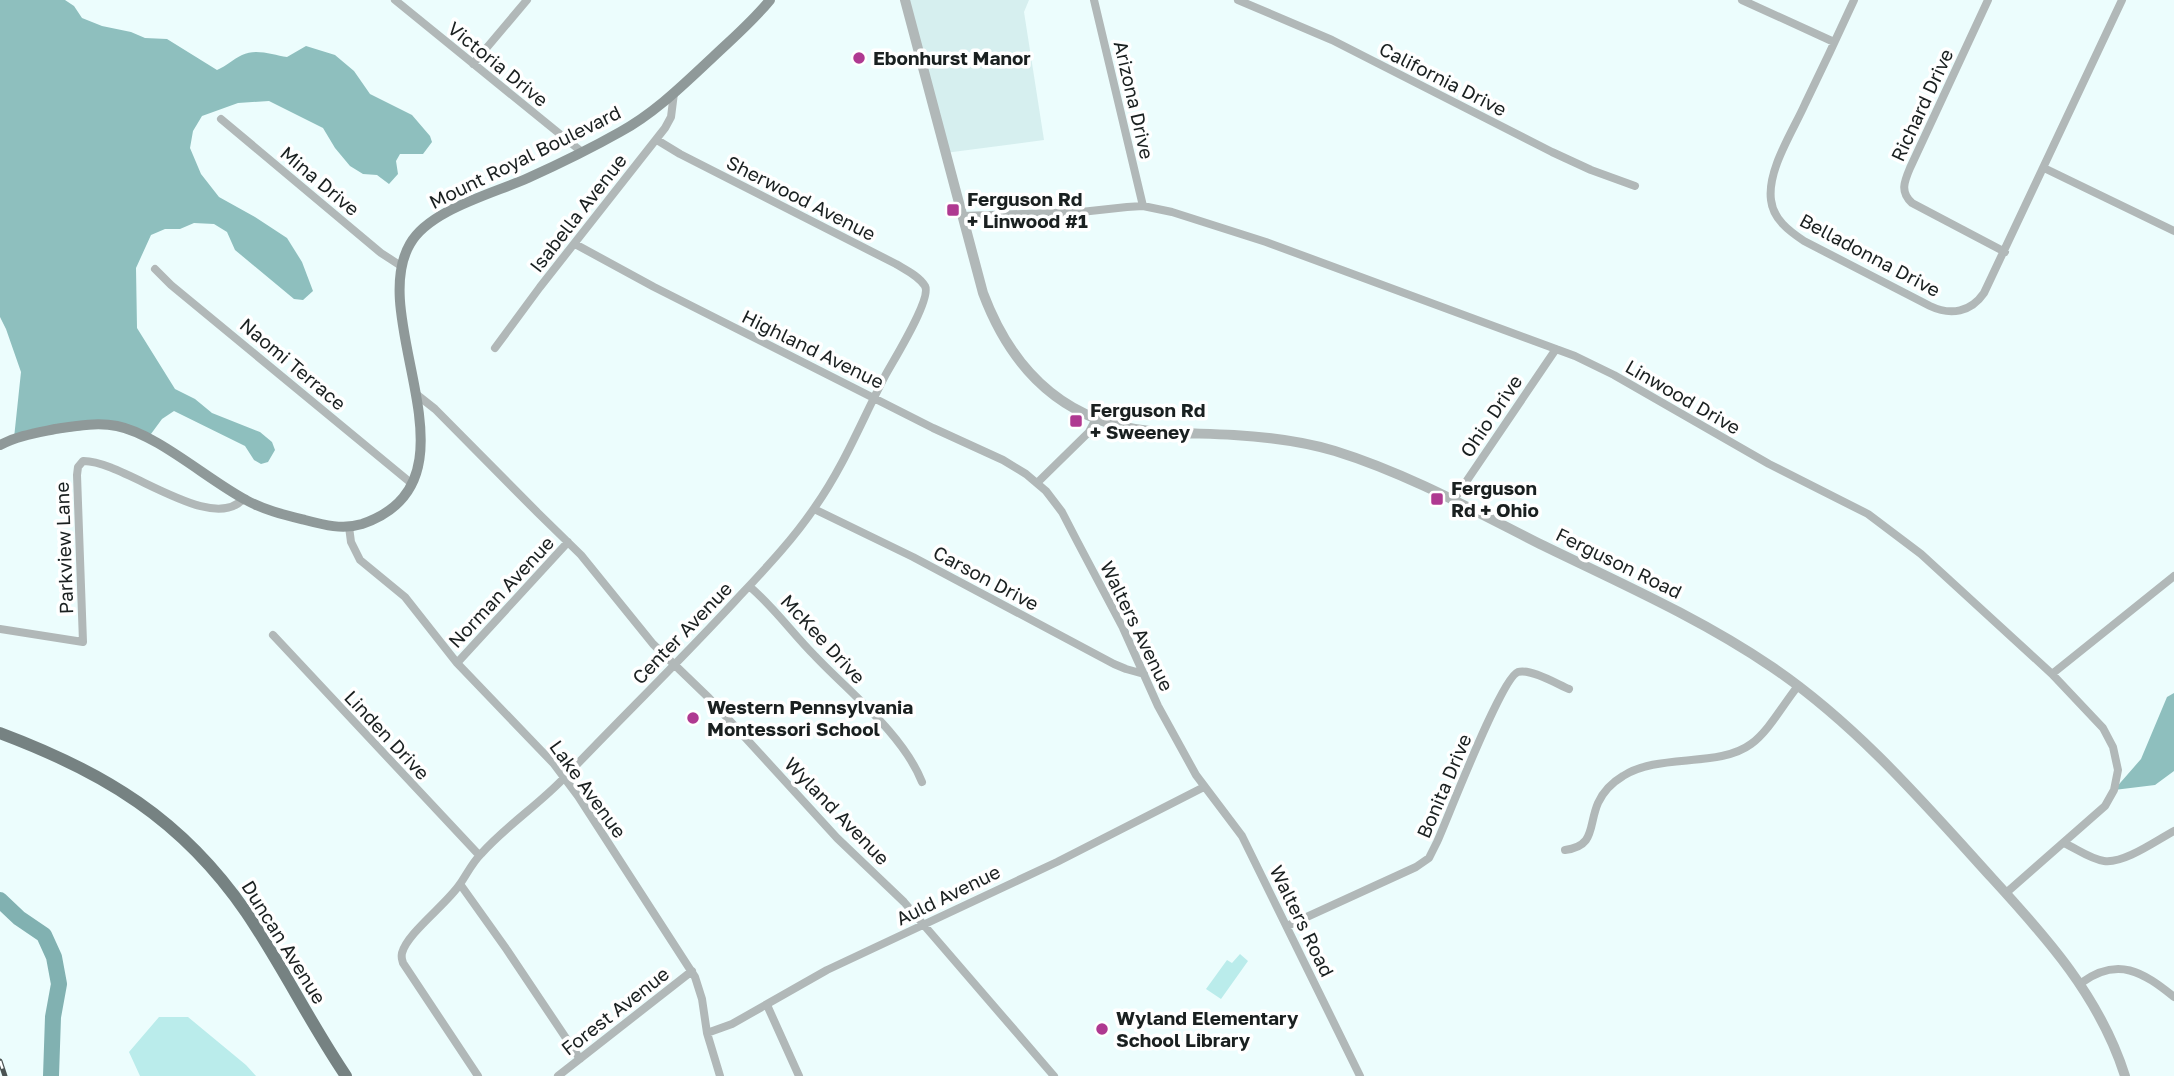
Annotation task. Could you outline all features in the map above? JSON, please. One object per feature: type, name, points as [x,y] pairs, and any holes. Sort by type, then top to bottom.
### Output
[{"type":"main road","name":"Mount Royal Boulevard","points":[[349,527],[384,513],[401,498],[411,483],[419,461],[420,416],[400,298],[401,266],[414,236],[434,219],[582,152],[637,122],[674,93],[770,0]]},
{"type":"main road","points":[[0,445],[30,434],[67,427],[116,426],[148,438],[243,499],[263,508],[332,526],[349,527]]},
{"type":"main road","name":"Duncan Avenue","points":[[0,733],[54,754],[121,789],[157,815],[196,850],[246,912],[346,1076]]},
{"type":"street","name":"Victoria Drive","points":[[395,0],[582,152]]},
{"type":"street","points":[[473,64],[527,0]]},
{"type":"street","name":"Ferguson Road","points":[[905,0],[984,293],[1009,347],[1022,365],[1045,388],[1096,419],[1122,427],[1301,443],[1368,462],[1453,501],[1707,627],[1748,651],[1798,685],[1874,751],[2052,944],[2081,983],[2104,1024],[2125,1076]]},
{"type":"street","name":"Arizona Drive","points":[[1094,0],[1143,206]]},
{"type":"street","name":"California Drive","points":[[1238,0],[1332,40],[1552,152],[1635,186]]},
{"type":"street","points":[[1742,0],[1834,42]]},
{"type":"street","name":"Belladonna Drive","points":[[1854,0],[1775,171],[1771,200],[1778,219],[1804,241],[1930,306],[1951,313],[1972,307],[1981,298],[2122,0]]},
{"type":"street","name":"Richard Drive","points":[[1988,0],[1910,168],[1903,189],[1912,203],[2005,252]]},
{"type":"street","name":"Isabella Avenue","points":[[495,348],[657,139],[671,117],[674,93]]},
{"type":"street","name":"Mina Drive","points":[[221,119],[381,253],[401,266]]},
{"type":"street","name":"Sherwood Avenue","points":[[657,139],[692,160],[896,264],[919,279],[927,289]]},
{"type":"street","points":[[2044,168],[2174,231]]},
{"type":"street","name":"Linwood Drive","points":[[962,216],[1039,214],[1143,206],[1238,232],[1556,349],[1614,375],[1769,464],[1849,503],[1882,523],[1921,554],[2052,674],[2103,728],[2113,747],[2118,770],[2115,790],[2105,806],[2006,893]]},
{"type":"street","name":"Highland Avenue","points":[[575,244],[654,288],[933,428],[1003,460],[1037,483]]},
{"type":"street","name":"Naomi Terrace","points":[[155,269],[411,483]]},
{"type":"street","name":"Center Avenue","points":[[478,1076],[403,963],[401,957],[404,948],[460,884],[479,855],[564,778],[675,665],[782,550],[814,509],[842,465],[926,299],[927,289]]},
{"type":"street","name":"Ohio Drive","points":[[1453,501],[1556,349]]},
{"type":"street","name":"Wyland Avenue","points":[[416,394],[435,409],[604,580],[653,644],[727,717],[837,838],[924,923],[1054,1076]]},
{"type":"street","points":[[1037,483],[1089,432],[1096,419]]},
{"type":"street","name":"Parkview Lane","points":[[0,629],[82,642],[77,475],[78,467],[83,461],[100,464],[194,503],[229,508],[238,505],[243,499]]},
{"type":"street","name":"Walters Avenue","points":[[1037,483],[1054,501],[1068,523],[1171,729],[1204,787]]},
{"type":"street","name":"Carson Drive","points":[[814,509],[913,556],[1114,664],[1144,674]]},
{"type":"street","name":"Lake Avenue","points":[[349,527],[356,555],[405,597],[457,663],[554,764],[564,778],[692,971],[698,985],[707,1032],[720,1076]]},
{"type":"street","name":"Norman Avenue","points":[[457,663],[568,542]]},
{"type":"street","points":[[2052,674],[2174,576]]},
{"type":"street","name":"McKee Drive","points":[[749,586],[774,609],[800,641],[900,745],[915,765],[922,782]]},
{"type":"street","name":"Linden Drive","points":[[273,635],[479,855]]},
{"type":"street","name":"Bonita Drive","points":[[1287,926],[1416,867],[1429,858],[1484,732],[1514,674],[1535,674],[1569,689]]},
{"type":"street","points":[[1565,850],[1576,849],[1584,844],[1598,803],[1616,780],[1639,768],[1745,748],[1762,734],[1798,685]]},
{"type":"street","name":"Auld Avenue","points":[[707,1032],[733,1024],[827,970],[1057,862],[1204,787]]},
{"type":"street","name":"Walters Road","points":[[1204,787],[1242,836],[1360,1076]]},
{"type":"street","points":[[2064,843],[2093,858],[2113,861],[2130,855],[2174,831]]},
{"type":"street","points":[[460,884],[580,1059]]},
{"type":"street","points":[[2081,983],[2097,973],[2131,970],[2146,976],[2174,997]]},
{"type":"street","name":"Forest Avenue","points":[[558,1076],[692,971]]},
{"type":"street","points":[[767,1005],[799,1076]]},
{"type":"shaded area","points":[[0,0],[65,0],[74,6],[82,18],[145,38],[167,39],[217,70],[242,55],[253,52],[287,57],[306,46],[335,55],[354,71],[370,94],[412,115],[430,136],[432,142],[423,154],[400,154],[396,161],[398,174],[389,184],[377,175],[363,174],[350,166],[323,128],[269,101],[238,103],[202,116],[193,131],[190,148],[201,174],[219,197],[287,238],[302,262],[313,291],[303,300],[294,299],[235,250],[227,232],[214,224],[194,223],[180,229],[165,229],[151,235],[136,268],[137,328],[175,389],[195,399],[212,413],[260,432],[272,442],[275,450],[268,462],[261,464],[254,460],[245,446],[174,411],[162,419],[148,438],[116,426],[14,438],[21,372],[0,317]]},
{"type":"shaded area","points":[[905,0],[1029,0],[1024,12],[1044,140],[945,153]]},
{"type":"shaded area","points":[[2174,693],[2174,771],[2155,785],[2114,790],[2141,759],[2167,697]]},
{"type":"shaded area","points":[[1240,954],[1248,961],[1221,999],[1206,989],[1227,960],[1232,963]]},
{"type":"shaded area","points":[[159,1017],[188,1017],[256,1076],[140,1076],[129,1052]]},
{"type":"waterway","points":[[0,900],[19,918],[44,935],[54,957],[59,984],[53,1017],[51,1076]]},
{"type":"railway","points":[[0,1061],[5,1076]]},
{"type":"place","name":"Ebonhurst Manor","points":[[859,58]]},
{"type":"place","name":"Ferguson Rd + Linwood #1","points":[[953,210]]},
{"type":"place","name":"Ferguson Rd + Sweeney","points":[[1076,421]]},
{"type":"place","name":"Ferguson Rd + Ohio","points":[[1437,499]]},
{"type":"place","name":"Western Pennsylvania Montessori School","points":[[693,718]]},
{"type":"place","name":"Wyland Elementary School Library","points":[[1102,1029]]}]
